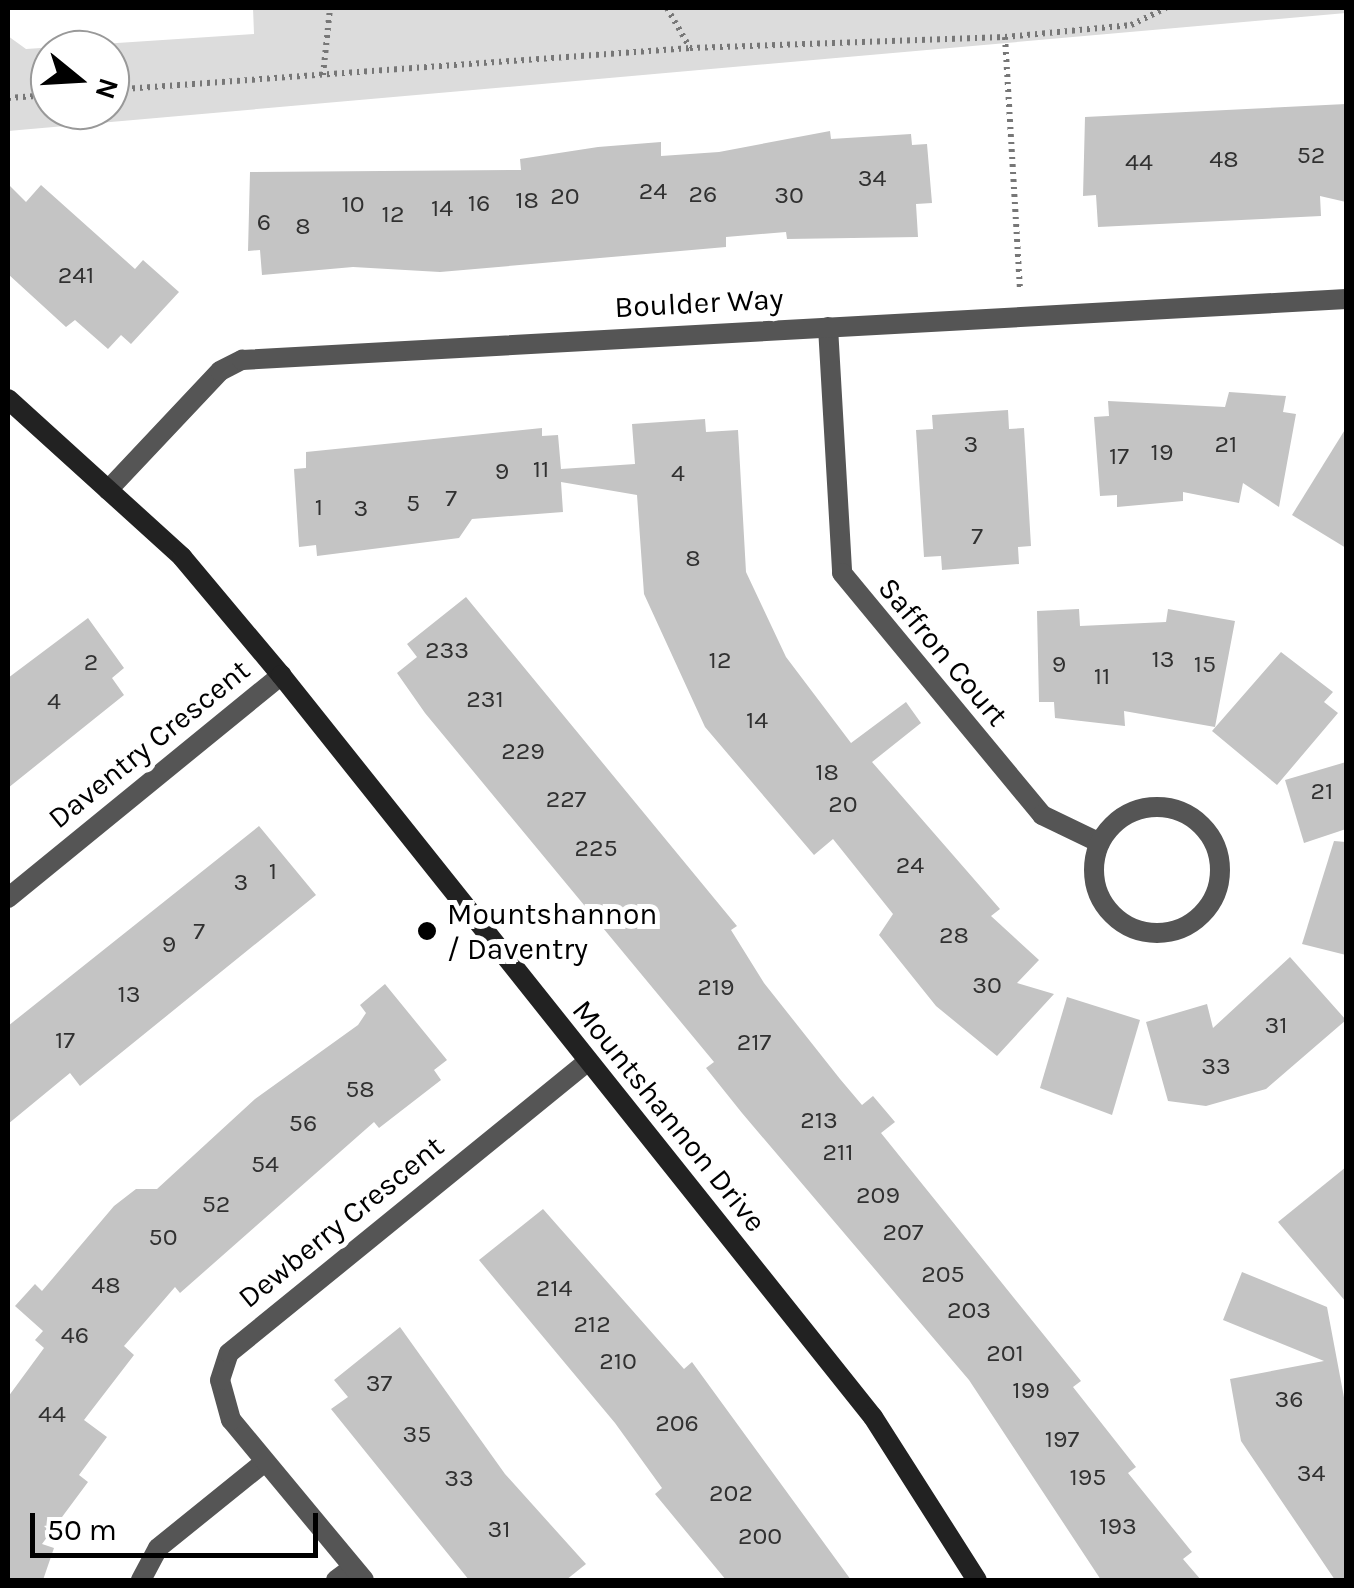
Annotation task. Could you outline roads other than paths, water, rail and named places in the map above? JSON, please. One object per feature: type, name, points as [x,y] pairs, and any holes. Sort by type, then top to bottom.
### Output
[{"type":"street","name":"Boulder Way","points":[[108,490],[220,371],[242,360],[1346,299]]},
{"type":"street","name":"Saffron Court","points":[[828,326],[842,573],[1042,815],[1100,843]]},
{"type":"street","name":"Mountshannon Drive","points":[[8,399],[182,557],[282,675],[872,1417],[977,1580]]},
{"type":"street","name":"Daventry Crescent","points":[[8,898],[282,675]]},
{"type":"street","points":[[1146,807],[1186,814],[1220,862],[1212,903],[1198,919],[1159,934],[1119,921],[1096,885],[1100,843],[1146,807]]},
{"type":"street","name":"Dewberry Crescent","points":[[351,1576],[231,1420],[220,1380],[229,1352],[587,1062]]},
{"type":"street","points":[[142,1580],[158,1548],[262,1464]]},
{"type":"place","name":"Mountshannon / Daventry","points":[[427,931]]}]
